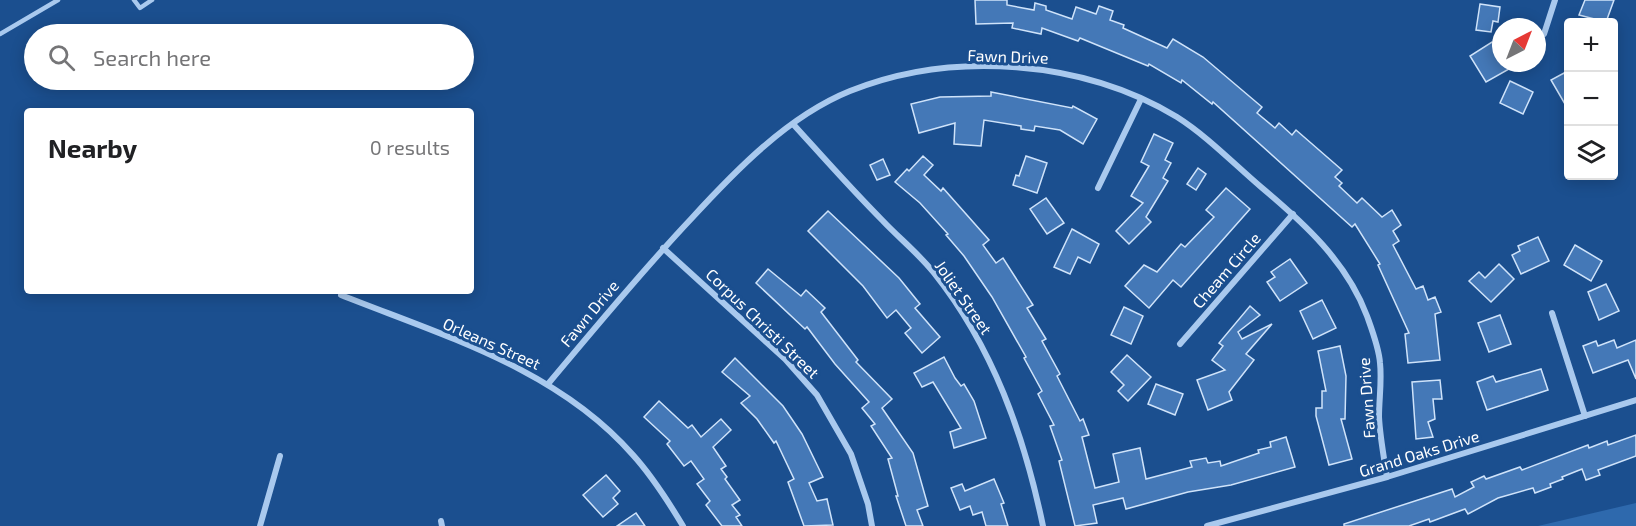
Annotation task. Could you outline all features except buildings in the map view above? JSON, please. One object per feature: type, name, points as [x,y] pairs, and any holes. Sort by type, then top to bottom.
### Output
[{"type":"street","points":[[1546,28],[1555,0]]},
{"type":"street","name":"Fawn Drive","points":[[548,384],[663,248],[743,164],[793,124],[850,91],[921,71],[978,66],[1050,69],[1107,85],[1178,118],[1293,214],[1334,256],[1367,314],[1380,362],[1379,419],[1387,477]]},
{"type":"street","points":[[1098,188],[1141,99]]},
{"type":"street","name":"Joliet Street","points":[[793,124],[838,175],[933,272],[966,318],[996,371],[1015,420],[1033,478],[1043,526]]},
{"type":"street","name":"Cheam Circle","points":[[1180,344],[1293,214]]},
{"type":"street","name":"Corpus Christi Street","points":[[663,248],[784,359],[818,395],[851,454],[868,504],[872,526]]},
{"type":"street","name":"Orleans Street","points":[[341,295],[492,354],[548,384],[598,420],[632,454],[660,488],[683,526]]},
{"type":"street","points":[[1552,314],[1585,416]]},
{"type":"street","name":"Grand Oaks Drive","points":[[1207,526],[1387,477],[1636,400]]},
{"type":"street","points":[[260,526],[280,456]]},
{"type":"lane","points":[[0,34],[51,2],[58,0]]},
{"type":"lane","points":[[134,0],[140,8],[152,0]]},
{"type":"shaded area","points":[[1636,503],[1636,526],[1538,526]]}]
